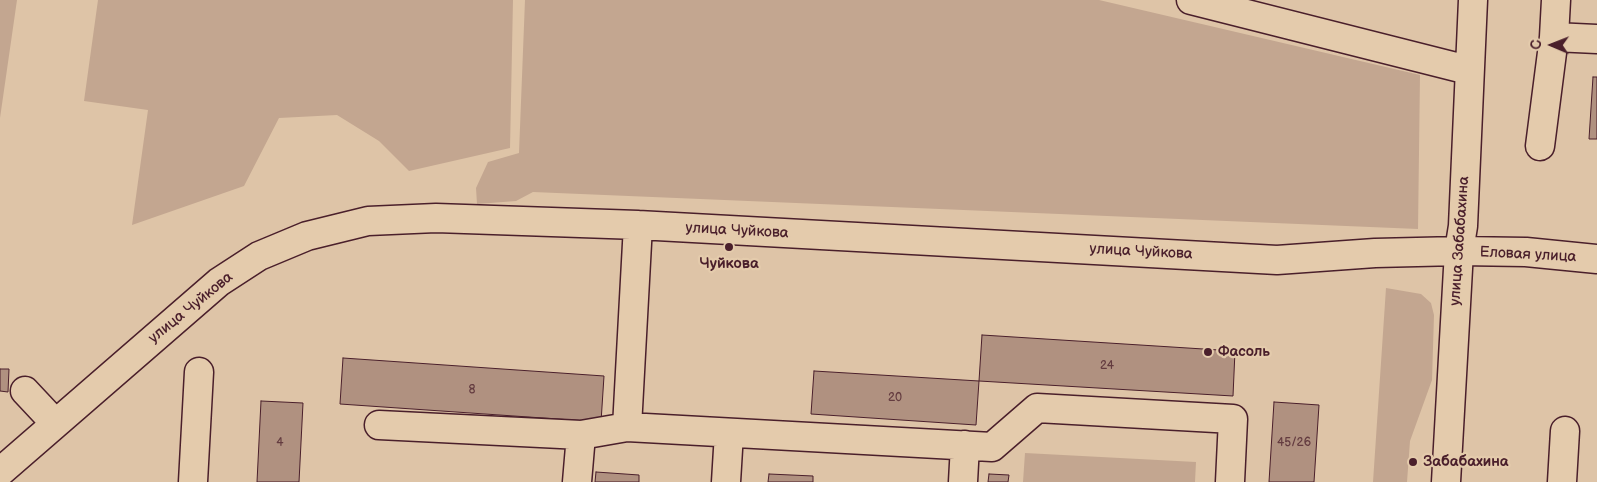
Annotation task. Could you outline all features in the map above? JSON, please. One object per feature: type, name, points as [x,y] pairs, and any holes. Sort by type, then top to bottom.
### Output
[{"type":"street","points":[[1191,0],[1468,70]]},
{"type":"street","name":"улица Забабахина","points":[[1446,482],[1459,251],[1463,226],[1472,0]]},
{"type":"street","points":[[1540,146],[1554,36],[1556,0]]},
{"type":"street","points":[[1554,36],[1597,39]]},
{"type":"street","name":"улица Чуйкова","points":[[0,472],[219,282],[259,256],[307,236],[368,221],[436,218],[638,225],[1277,260],[1375,253],[1459,251]]},
{"type":"street","points":[[627,427],[638,225]]},
{"type":"street","name":"Еловая улица","points":[[1459,251],[1526,252],[1597,259]]},
{"type":"street","points":[[193,482],[199,372]]},
{"type":"street","points":[[25,391],[64,415]]},
{"type":"street","points":[[379,425],[580,435],[627,427],[992,447],[1037,408],[1233,419],[1230,482]]},
{"type":"street","points":[[1562,482],[1565,431]]},
{"type":"street","points":[[726,482],[729,433]]},
{"type":"street","points":[[577,482],[580,435]]},
{"type":"street","points":[[964,482],[965,446]]},
{"type":"shaded area","points":[[0,0],[17,0],[0,118]]},
{"type":"shaded area","points":[[98,0],[513,0],[510,148],[409,171],[379,141],[337,115],[279,118],[244,186],[132,225],[148,110],[84,101]]},
{"type":"shaded area","points":[[525,0],[1099,0],[1420,75],[1418,229],[533,192],[516,201],[477,204],[476,188],[488,162],[519,153]]},
{"type":"shaded area","points":[[1386,288],[1421,294],[1431,303],[1434,315],[1432,380],[1410,441],[1407,482],[1373,482]]},
{"type":"shaded area","points":[[1025,453],[1196,462],[1195,482],[1023,482]]},
{"type":"building","points":[[1593,77],[1597,77],[1597,139],[1589,139]]},
{"type":"building","points":[[982,335],[1235,351],[1233,396],[979,381]]},
{"type":"building","points":[[343,358],[604,376],[601,422],[340,404]]},
{"type":"building","points":[[0,369],[9,369],[8,392],[0,391]]},
{"type":"building","points":[[814,371],[979,381],[976,425],[811,414]]},
{"type":"building","points":[[261,401],[303,403],[299,482],[257,482]]},
{"type":"building","points":[[1274,402],[1319,405],[1314,482],[1269,482]]},
{"type":"building","points":[[596,472],[639,475],[639,482],[595,482]]},
{"type":"building","points":[[769,474],[813,476],[813,482],[768,482]]},
{"type":"building","points":[[989,474],[1009,475],[1008,482],[988,482]]},
{"type":"place","name":"Чуйкова","points":[[729,247]]},
{"type":"place","name":"Фасоль","points":[[1208,352]]},
{"type":"place","name":"Забабахина","points":[[1413,462]]}]
